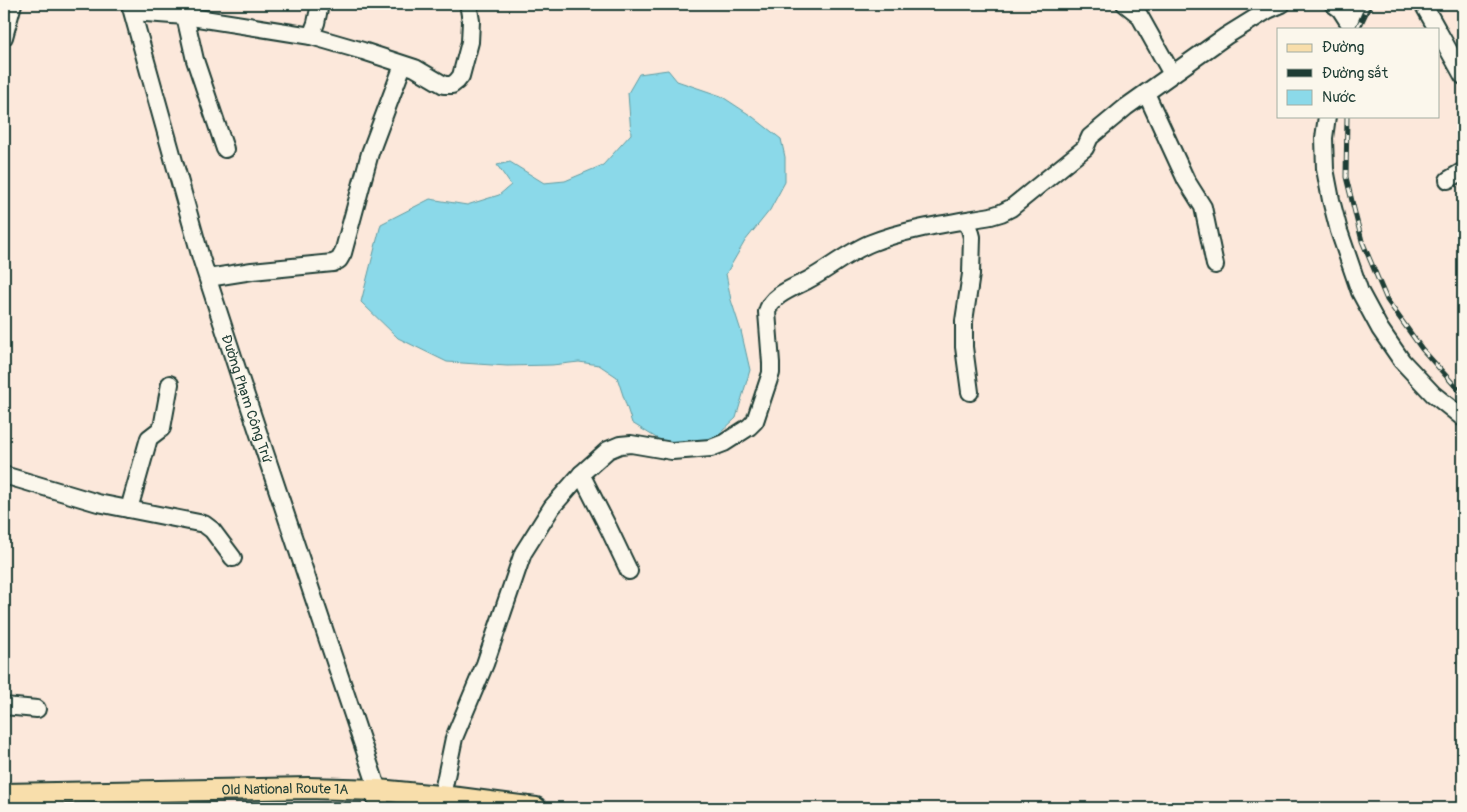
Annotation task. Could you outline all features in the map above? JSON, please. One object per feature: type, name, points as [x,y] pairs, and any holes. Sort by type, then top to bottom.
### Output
[{"type":"main road","name":"Old National Route 1A","points":[[4,794],[308,788],[378,799],[442,796],[536,808]]},
{"type":"street","points":[[312,36],[320,4]]},
{"type":"street","points":[[1125,4],[1139,15],[1172,74]]},
{"type":"street","points":[[442,796],[454,738],[485,664],[523,553],[552,507],[581,474],[608,450],[620,444],[672,451],[711,448],[724,443],[749,427],[755,420],[771,373],[767,312],[768,306],[773,299],[870,244],[905,232],[996,214],[1011,208],[1085,148],[1090,137],[1146,93],[1226,36],[1268,10],[1282,4]]},
{"type":"street","points":[[1423,4],[1437,28]]},
{"type":"street","points":[[4,37],[9,5]]},
{"type":"street","points":[[1338,5],[1350,28]]},
{"type":"street","points":[[1350,28],[1362,5]]},
{"type":"street","points":[[131,8],[186,10],[312,36],[415,68],[444,85],[452,85],[461,76],[470,42],[471,22],[469,9]]},
{"type":"street","name":"Đường Phạm Công Trứ","points":[[131,8],[208,278],[378,799]]},
{"type":"street","points":[[186,10],[195,60],[225,149]]},
{"type":"street","points":[[1440,34],[1463,76]]},
{"type":"street","points":[[208,278],[252,271],[333,264],[339,260],[344,253],[370,153],[403,65]]},
{"type":"street","points":[[1146,93],[1186,180],[1203,207],[1215,265]]},
{"type":"street","points":[[1327,118],[1324,138],[1325,168],[1331,200],[1338,231],[1360,292],[1380,328],[1402,361],[1433,394],[1463,418]]},
{"type":"street","points":[[1448,180],[1463,171]]},
{"type":"street","points":[[964,221],[972,237],[971,274],[964,321],[964,347],[970,392]]},
{"type":"street","points":[[129,509],[149,438],[162,428],[170,384]]},
{"type":"street","points":[[581,474],[629,571]]},
{"type":"street","points":[[4,475],[98,503],[204,524],[212,530],[233,558]]},
{"type":"street","points":[[4,706],[37,709]]},
{"type":"water","points":[[668,70],[677,81],[721,96],[753,117],[781,139],[785,157],[785,182],[770,210],[745,241],[726,274],[750,370],[736,418],[718,435],[691,448],[668,445],[632,423],[617,377],[599,365],[579,362],[507,366],[447,362],[398,338],[361,302],[381,224],[430,199],[467,205],[499,195],[511,185],[497,165],[510,162],[544,183],[565,181],[603,165],[631,134],[628,93],[639,74]]},
{"type":"railway","points":[[1357,28],[1368,4]]},
{"type":"railway","points":[[1347,118],[1346,177],[1362,241],[1387,300],[1422,349],[1463,393]]}]
